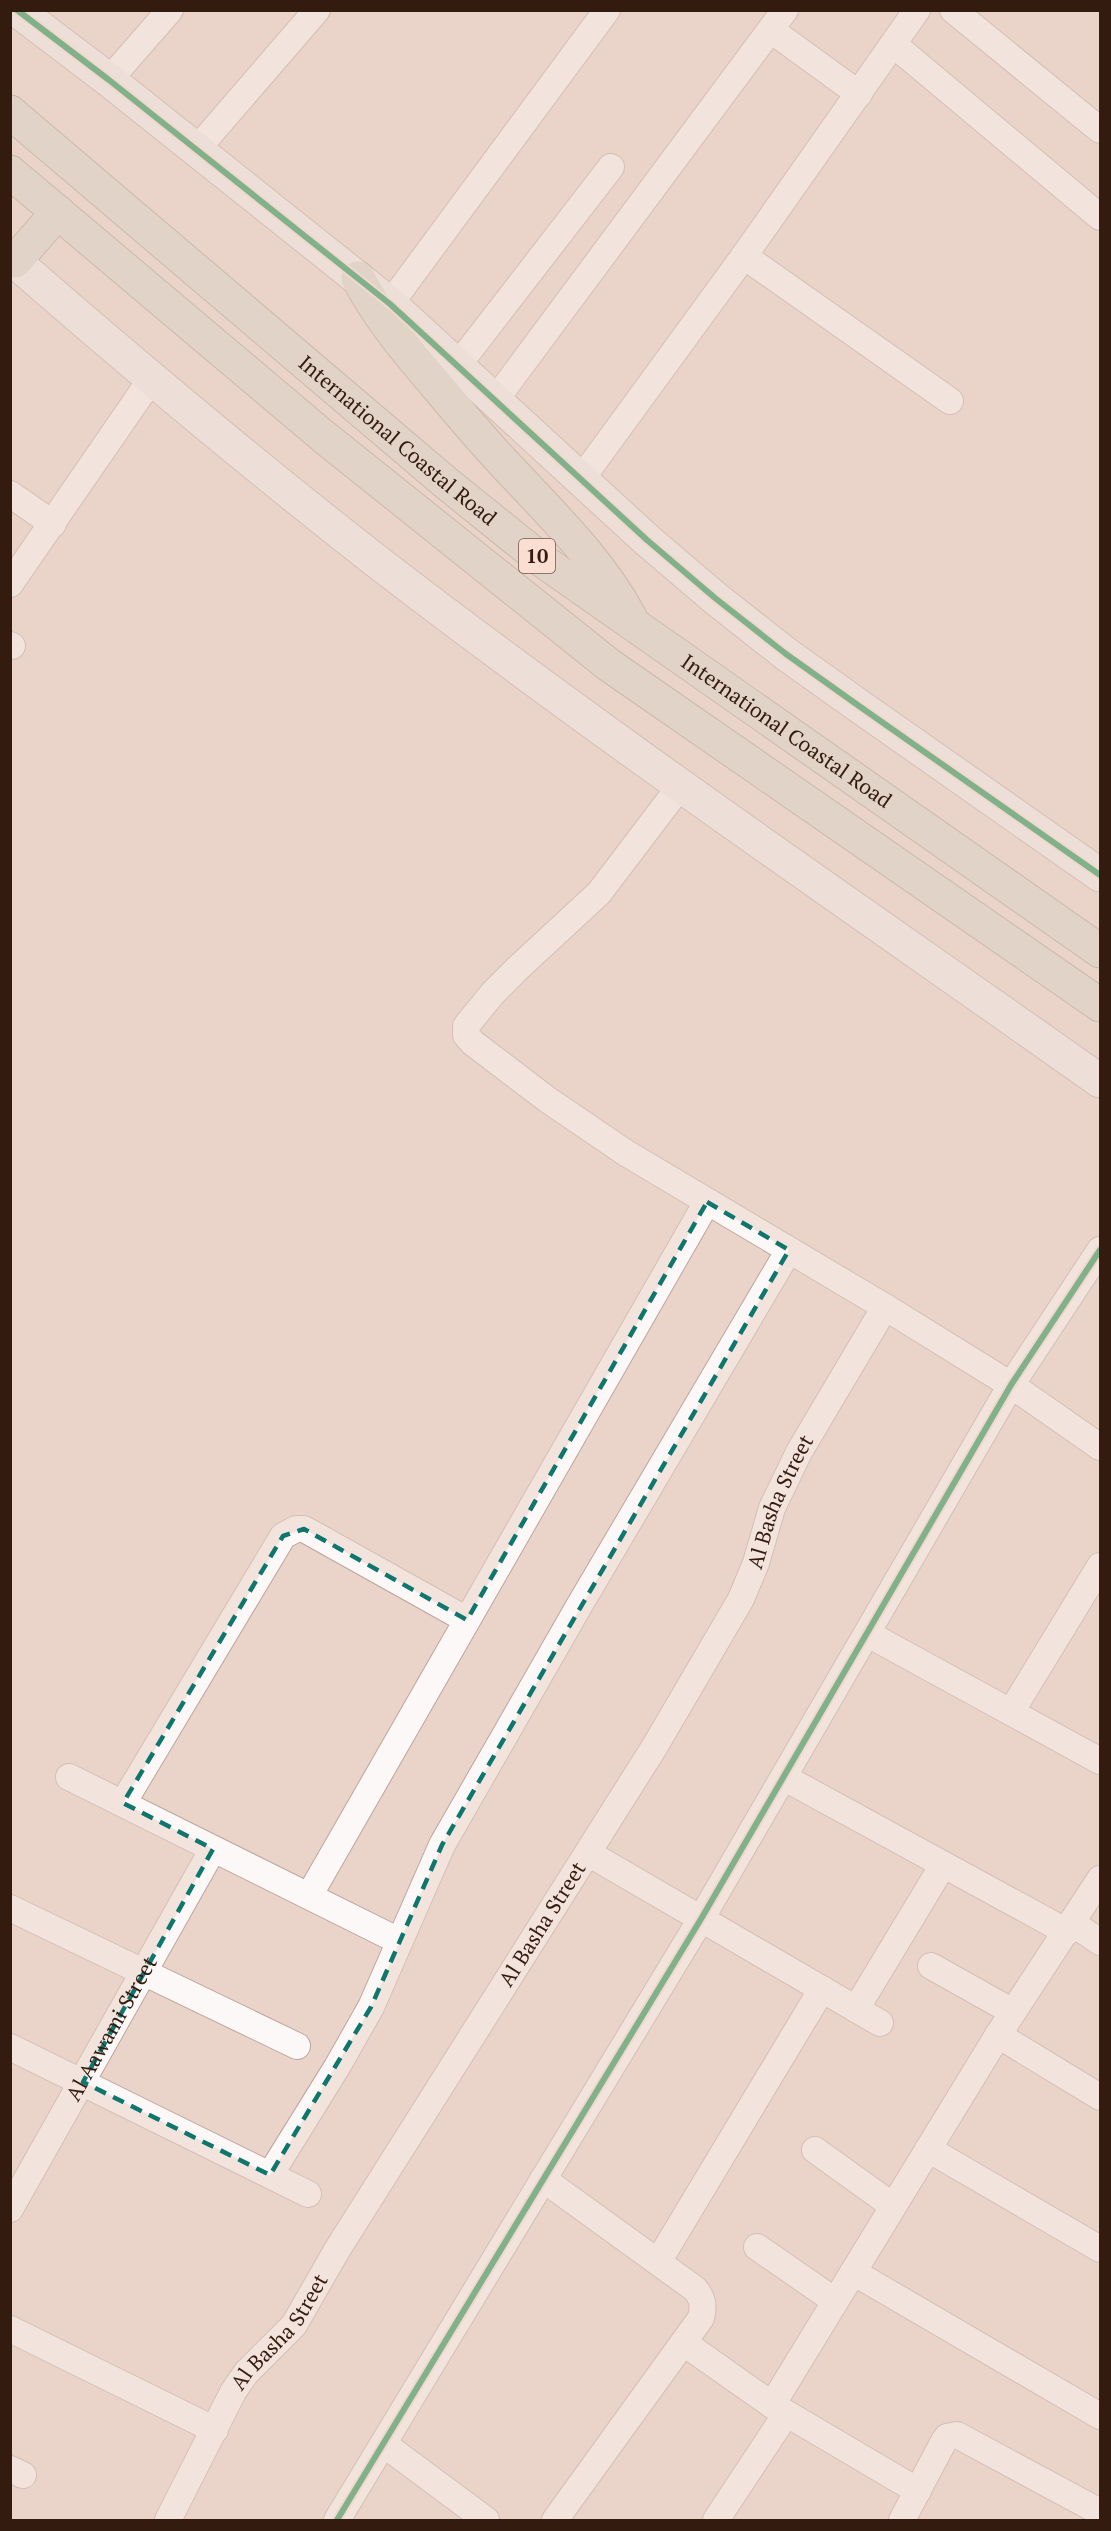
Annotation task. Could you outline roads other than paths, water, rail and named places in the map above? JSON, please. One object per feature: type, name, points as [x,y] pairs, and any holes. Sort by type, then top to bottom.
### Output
[{"type":"highway","name":"International Coastal Road","points":[[10,112],[445,482],[543,561],[637,629],[1101,951]]},
{"type":"highway","name":"International Coastal Road","points":[[10,172],[358,465],[609,665],[1101,1005]]},
{"type":"highway","points":[[13,259],[58,212]]},
{"type":"highway","points":[[358,278],[372,306],[410,356],[514,474],[595,561],[618,594],[637,629]]},
{"type":"street","points":[[17,10],[109,80],[390,304],[664,554],[786,654],[1101,875]]},
{"type":"street","points":[[109,80],[170,10]]},
{"type":"street","points":[[196,149],[317,10]]},
{"type":"street","points":[[390,304],[607,10]]},
{"type":"street","points":[[582,478],[744,256],[917,10]]},
{"type":"street","points":[[953,10],[1101,129]]},
{"type":"street","points":[[496,399],[778,20],[859,94]]},
{"type":"street","points":[[893,44],[1101,217]]},
{"type":"street","points":[[458,365],[611,167]]},
{"type":"street","points":[[744,256],[950,401]]},
{"type":"street","points":[[13,259],[152,378],[376,560],[681,785],[1101,1081]]},
{"type":"street","points":[[10,584],[152,378]]},
{"type":"street","points":[[10,494],[53,524]]},
{"type":"street","points":[[681,785],[599,892],[494,993],[466,1026],[466,1035],[473,1043],[548,1100],[626,1153],[885,1307],[1098,1440]]},
{"type":"street","points":[[309,1896],[707,1202]]},
{"type":"street","points":[[270,2175],[338,2067],[371,2007],[442,1845],[579,1606],[789,1250]]},
{"type":"street","points":[[337,2520],[385,2445],[701,1919],[1011,1385],[1101,1250]]},
{"type":"street","name":"Al Basha Street","points":[[168,2520],[233,2392],[246,2373],[294,2325],[344,2240],[655,1746],[741,1599],[756,1563],[772,1508],[794,1461],[885,1307]]},
{"type":"street","points":[[123,1803],[283,1536],[289,1531],[304,1529],[467,1620]]},
{"type":"street","points":[[1011,1712],[1101,1566]]},
{"type":"street","points":[[868,1634],[1101,1761]]},
{"type":"street","points":[[69,1777],[399,1941]]},
{"type":"street","points":[[784,1779],[943,1864],[1101,1942]]},
{"type":"street","name":"Al Aawami Street","points":[[12,2204],[83,2082],[213,1848]]},
{"type":"street","points":[[588,1853],[880,2023]]},
{"type":"street","points":[[856,2009],[943,1864]]},
{"type":"street","points":[[716,2520],[779,2410],[835,2301],[998,2035],[1101,1880]]},
{"type":"street","points":[[10,1908],[297,2046]]},
{"type":"street","points":[[931,1966],[1013,2013]]},
{"type":"street","points":[[658,2262],[822,1989]]},
{"type":"street","points":[[998,2035],[1101,2097]]},
{"type":"street","points":[[10,2047],[308,2194]]},
{"type":"street","points":[[815,2150],[893,2206]]},
{"type":"street","points":[[928,2150],[1101,2249]]},
{"type":"street","points":[[543,2179],[695,2289],[704,2307],[701,2318],[684,2343],[555,2520]]},
{"type":"street","points":[[757,2247],[835,2301]]},
{"type":"street","points":[[853,2272],[1101,2416]]},
{"type":"street","points":[[10,2329],[215,2430]]},
{"type":"street","points":[[684,2343],[779,2410],[918,2491]]},
{"type":"street","points":[[902,2520],[947,2437],[957,2435],[1101,2512]]},
{"type":"street","points":[[385,2445],[486,2520]]}]
